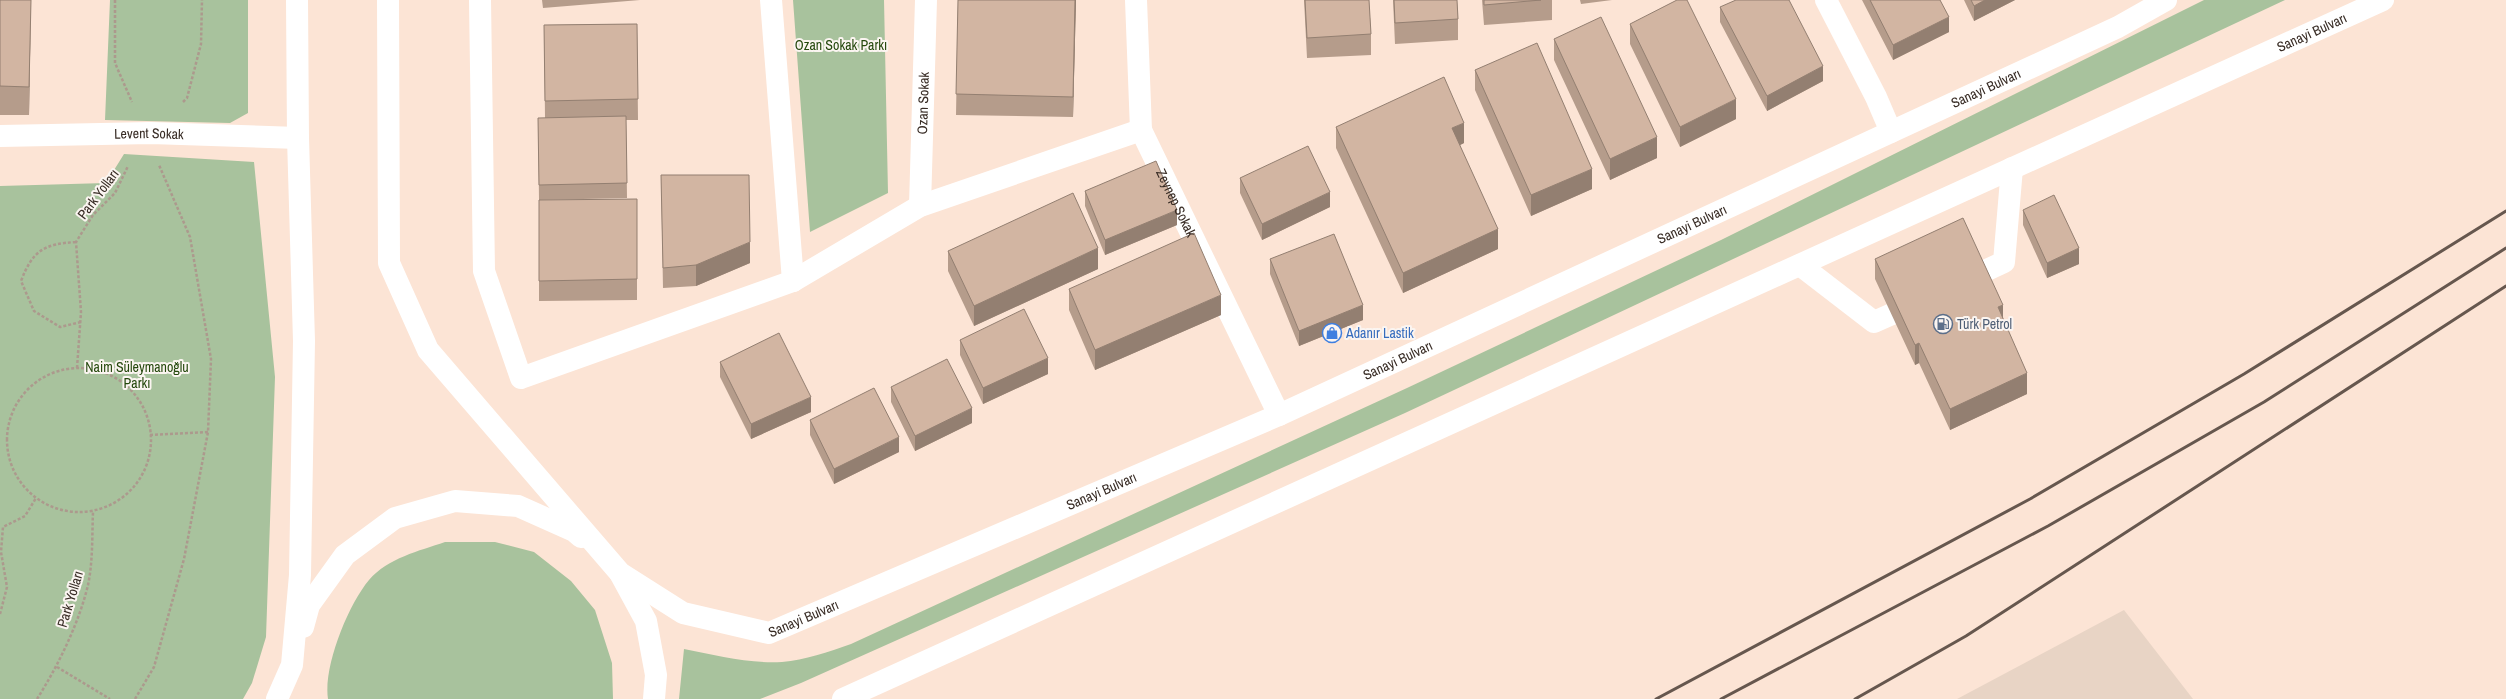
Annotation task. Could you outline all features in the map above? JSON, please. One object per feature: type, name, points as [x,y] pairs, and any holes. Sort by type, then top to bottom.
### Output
[{"type":"main road","points":[[294,699],[292,665],[300,575],[304,341],[298,138],[297,0]]},
{"type":"main road","points":[[388,0],[390,263],[428,350],[620,573],[646,621],[656,675],[654,699]]},
{"type":"main road","points":[[480,0],[484,271],[521,378],[793,282],[920,206],[1141,130]]},
{"type":"main road","points":[[771,0],[793,282]]},
{"type":"main road","name":"Ozan Sokak","points":[[920,206],[926,0]]},
{"type":"main road","name":"Zeynep Sokak","points":[[1136,0],[1141,130],[1279,415]]},
{"type":"main road","points":[[1826,0],[1876,97],[1891,132]]},
{"type":"main road","name":"Sanayi Bulvarı","points":[[620,573],[683,613],[768,633],[1279,415],[2118,27],[2166,0]]},
{"type":"main road","name":"Sanayi Bulvarı","points":[[843,699],[2383,0]]},
{"type":"main road","name":"Levent Sokak","points":[[0,136],[147,132],[298,138]]},
{"type":"main road","points":[[1800,265],[1874,322],[1881,319],[2004,262],[2012,168]]},
{"type":"main road","points":[[277,699],[292,665],[309,605],[345,555],[395,518],[455,501],[518,506],[574,531],[620,573]]},
{"type":"path","points":[[115,0],[115,63],[147,132],[150,145],[190,237],[211,359],[208,432],[184,559],[154,667],[135,699]]},
{"type":"path","points":[[147,132],[187,98],[201,44],[202,0]]},
{"type":"path","name":"Park Yolları","points":[[76,242],[92,215],[115,193],[147,132]]},
{"type":"path","points":[[77,368],[80,322],[76,242],[53,244],[29,260],[21,281],[34,311],[60,327],[80,322]]},
{"type":"path","points":[[77,368],[101,371],[122,382],[139,399],[149,421],[150,435],[152,444],[146,468],[134,488],[116,503],[93,512],[69,512],[46,505],[36,498],[27,491],[13,471],[7,448],[8,424],[18,402],[33,384],[54,372],[77,368]]},
{"type":"path","points":[[150,435],[208,432]]},
{"type":"path","points":[[0,614],[7,587],[1,552],[3,527],[25,516],[36,498]]},
{"type":"path","name":"Park Yolları","points":[[37,699],[57,667],[88,585],[92,547],[93,512]]},
{"type":"path","points":[[57,667],[110,699]]},
{"type":"shaded area","points":[[2124,610],[2193,699],[1957,699]]},
{"type":"green space","points":[[110,0],[248,0],[248,113],[230,123],[105,120]]},
{"type":"green space","name":"Ozan Sokak Parkı","points":[[793,0],[884,0],[888,193],[810,232]]},
{"type":"green space","points":[[2204,0],[2285,0],[1405,413],[801,683],[760,699],[679,699],[684,649],[757,662],[782,662],[808,658],[851,644],[1407,388],[1721,240]]},
{"type":"green space","name":"Naim Süleymanoğlu Parkı","points":[[124,154],[254,162],[275,377],[266,637],[252,683],[243,699],[0,699],[0,186],[106,183]]},
{"type":"green space","points":[[445,542],[495,542],[534,552],[571,581],[595,610],[612,663],[613,699],[328,699],[327,686],[333,654],[345,620],[361,591],[369,580],[385,566],[404,556]]},
{"type":"building","points":[[0,0],[31,0],[29,87],[0,86]]},
{"type":"building","points":[[958,0],[1075,0],[1073,97],[956,94]]},
{"type":"building","points":[[1305,0],[1369,0],[1371,34],[1307,38]]},
{"type":"building","points":[[1394,0],[1457,0],[1458,19],[1395,23]]},
{"type":"building","points":[[1484,0],[1541,0],[1484,5]]},
{"type":"building","points":[[1677,0],[1687,0],[1736,99],[1680,127],[1630,24]]},
{"type":"building","points":[[1736,0],[1789,0],[1823,66],[1767,96],[1720,7]]},
{"type":"building","points":[[1870,0],[1940,0],[1949,17],[1893,45]]},
{"type":"building","points":[[1971,0],[1985,0],[1974,6]]},
{"type":"building","points":[[1601,17],[1657,137],[1610,159],[1554,39]]},
{"type":"building","points":[[637,24],[638,99],[545,101],[544,25]]},
{"type":"building","points":[[1537,43],[1592,169],[1531,195],[1475,70]]},
{"type":"building","points":[[1444,77],[1464,123],[1452,128],[1498,229],[1403,273],[1336,127]]},
{"type":"building","points":[[626,116],[627,183],[539,185],[538,118]]},
{"type":"building","points":[[1308,146],[1330,192],[1262,224],[1240,178]]},
{"type":"building","points":[[1156,161],[1177,210],[1105,240],[1085,191]]},
{"type":"building","points":[[661,175],[749,175],[750,242],[696,265],[663,268]]},
{"type":"building","points":[[1073,193],[1098,248],[974,306],[948,251]]},
{"type":"building","points":[[2054,195],[2079,248],[2047,263],[2023,210]]},
{"type":"building","points":[[637,199],[637,279],[539,281],[539,200]]},
{"type":"building","points":[[1963,218],[2003,305],[1998,307],[2027,373],[1950,409],[1919,343],[1915,345],[1875,259]]},
{"type":"building","points":[[1194,233],[1221,295],[1095,350],[1069,289]]},
{"type":"building","points":[[1334,234],[1363,305],[1299,331],[1270,259]]},
{"type":"building","points":[[1024,309],[1048,358],[983,388],[960,340]]},
{"type":"building","points":[[779,333],[811,397],[751,424],[720,362]]},
{"type":"building","points":[[947,359],[972,408],[915,436],[891,387]]},
{"type":"building","points":[[874,388],[899,437],[834,469],[810,420]]},
{"type":"railway","points":[[1656,699],[2030,499],[2244,374],[2506,211]]},
{"type":"railway","points":[[1721,699],[2048,526],[2264,402],[2506,248]]},
{"type":"railway","points":[[1855,699],[1966,636],[2506,286]]},
{"type":"place","name":"Türk Petrol","points":[[1943,324]]},
{"type":"place","name":"Adanır Lastik","points":[[1332,333]]}]
